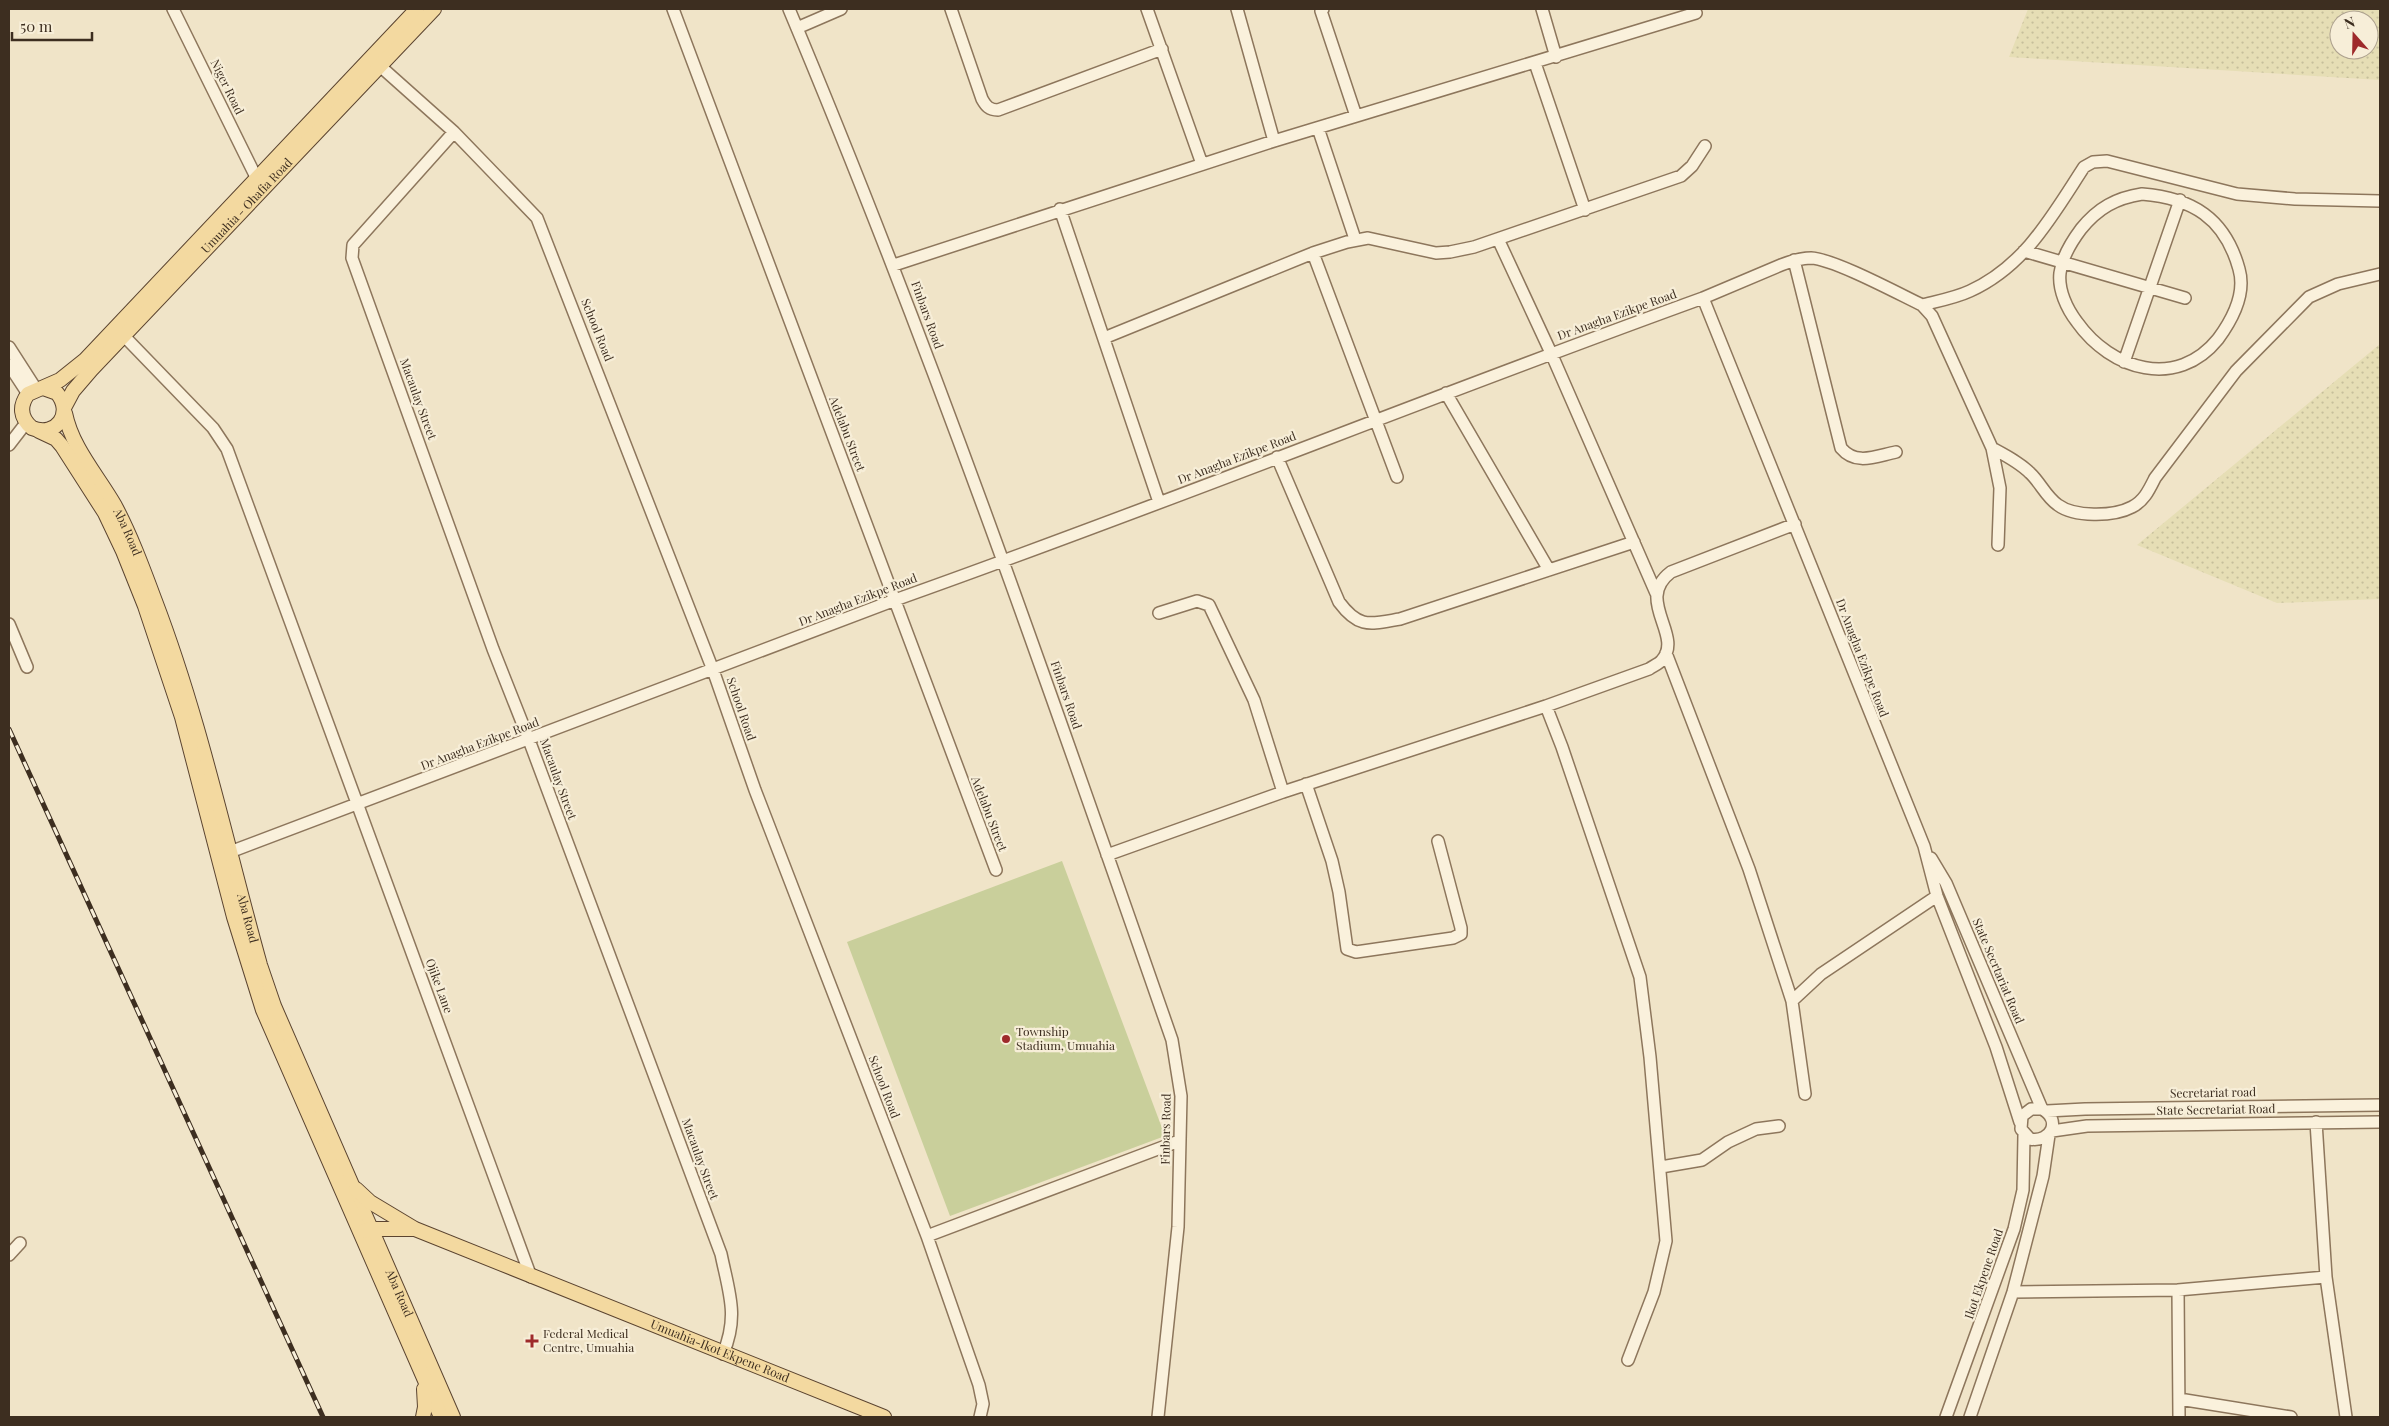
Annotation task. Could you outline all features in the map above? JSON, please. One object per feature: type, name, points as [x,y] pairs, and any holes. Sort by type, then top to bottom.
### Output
[{"type":"main road","name":"Umuahia - Ohafia Road","points":[[36,390],[60,380],[85,360],[256,177],[417,9]]},
{"type":"main road","name":"Umuahia - Ohafia Road","points":[[65,410],[73,391],[91,370],[434,9]]},
{"type":"main road","points":[[36,390],[57,393],[65,410],[62,420],[52,429],[39,431],[26,423],[22,408],[36,390]]},
{"type":"main road","name":"Aba Road","points":[[65,410],[70,433],[115,507],[134,546],[156,602],[194,714],[249,969],[263,1010],[362,1225],[420,1372],[440,1417]]},
{"type":"main road","name":"Aba Road","points":[[39,431],[56,439],[62,446],[105,513],[123,550],[166,664],[224,854],[274,1006],[350,1183],[362,1225],[379,1248],[453,1417]]},
{"type":"main road","points":[[350,1183],[370,1202],[415,1229]]},
{"type":"main road","points":[[362,1225],[385,1210]]},
{"type":"main road","points":[[362,1225],[415,1229]]},
{"type":"main road","points":[[379,1248],[382,1236],[396,1228]]},
{"type":"main road","name":"Umuahia-Ikot Ekpene Road","points":[[415,1229],[884,1417]]},
{"type":"main road","points":[[420,1372],[425,1398],[423,1417]]},
{"type":"street","name":"Niger Road","points":[[173,9],[256,177]]},
{"type":"street","name":"Adelabu Street","points":[[673,9],[996,870]]},
{"type":"street","name":"Finbars Road","points":[[789,9],[894,265],[1004,562],[1172,1040],[1181,1096],[1178,1227],[1158,1417]]},
{"type":"street","points":[[797,28],[842,9]]},
{"type":"street","points":[[951,9],[982,99],[987,107],[992,110],[998,110],[1162,49]]},
{"type":"street","points":[[1147,9],[1202,164]]},
{"type":"street","points":[[1237,9],[1274,141]]},
{"type":"street","points":[[1323,9],[1321,12],[1356,116]]},
{"type":"street","points":[[1542,9],[1556,57]]},
{"type":"street","points":[[894,265],[1060,209],[1274,141],[1696,13]]},
{"type":"street","points":[[1535,63],[1585,210]]},
{"type":"street","name":"School Road","points":[[380,66],[454,132],[538,218],[713,670],[756,790],[927,1236],[979,1384],[983,1404],[980,1417]]},
{"type":"street","points":[[1318,128],[1355,239]]},
{"type":"street","name":"Macaulay Street","points":[[454,132],[353,245],[351,251],[492,649],[529,740],[721,1254],[733,1312],[731,1336],[724,1354]]},
{"type":"street","points":[[1104,338],[1313,253],[1355,239],[1368,238],[1436,253],[1474,247],[1681,176],[1692,166],[1705,146]]},
{"type":"street","points":[[1922,305],[1969,292],[2008,270],[2044,228],[2084,167],[2093,162],[2107,161],[2237,194],[2295,199],[2380,201]]},
{"type":"street","points":[[2142,194],[2180,200],[2206,215],[2228,243],[2242,278],[2237,305],[2225,329],[2204,353],[2194,360],[2172,368],[2160,369],[2124,362],[2110,356],[2093,343],[2071,315],[2062,291],[2060,274],[2063,263],[2078,233],[2105,206],[2129,196],[2142,194]]},
{"type":"street","points":[[2124,362],[2180,200]]},
{"type":"street","points":[[1060,209],[1159,502]]},
{"type":"street","points":[[1107,854],[1306,784],[1546,706],[1649,668],[1661,661],[1666,653],[1668,644],[1655,581],[1634,542],[1551,353],[1498,239]]},
{"type":"street","points":[[2024,251],[2185,298]]},
{"type":"street","points":[[1313,253],[1397,477]]},
{"type":"street","points":[[1703,298],[1794,260],[1812,258],[1830,263],[1922,305],[1932,316],[1992,448],[2000,488],[1998,545]]},
{"type":"street","points":[[1794,260],[1841,448],[1848,456],[1859,460],[1896,452]]},
{"type":"street","points":[[1992,448],[2012,459],[2031,473],[2057,505],[2074,513],[2103,514],[2131,507],[2147,495],[2155,478],[2236,371],[2309,297],[2338,284],[2380,274]]},
{"type":"street","name":"Dr Anagha Ezikpe Road","points":[[224,854],[358,805],[895,600],[1004,562],[1551,353],[1703,298],[1795,524],[1876,732],[1924,846]]},
{"type":"street","name":"Ojike Lane","points":[[124,336],[213,428],[227,449],[531,1277]]},
{"type":"street","points":[[9,347],[36,390]]},
{"type":"street","points":[[9,365],[36,390]]},
{"type":"street","points":[[1446,393],[1549,570]]},
{"type":"street","points":[[9,445],[26,423]]},
{"type":"street","points":[[1277,457],[1339,602],[1350,617],[1363,623],[1400,619],[1634,542]]},
{"type":"street","points":[[1655,581],[1670,572],[1795,524]]},
{"type":"street","points":[[1159,613],[1197,601],[1209,605],[1254,700],[1283,792]]},
{"type":"street","points":[[9,624],[27,667]]},
{"type":"street","points":[[1666,653],[1749,869],[1792,1001],[1805,1094]]},
{"type":"street","points":[[1546,706],[1562,747],[1640,977],[1661,1167],[1666,1241],[1654,1292],[1628,1360]]},
{"type":"street","points":[[1306,784],[1334,869],[1347,949],[1356,952],[1453,938],[1461,934],[1438,841]]},
{"type":"street","points":[[1924,846],[1937,896],[1996,1047],[2024,1135],[2037,1140],[2051,1133]]},
{"type":"street","name":"State Secrtariat Road","points":[[1924,846],[1946,883],[2045,1110]]},
{"type":"street","points":[[1792,1001],[1821,974],[1937,896]]},
{"type":"street","name":"Secretariat road","points":[[2045,1110],[2380,1105]]},
{"type":"street","points":[[1970,1417],[2012,1292],[2043,1176],[2051,1133],[2052,1117],[2045,1110],[2031,1109],[2022,1116],[2020,1122]]},
{"type":"street","points":[[2316,1122],[2326,1277],[2346,1417]]},
{"type":"street","name":"State Secretariat Road","points":[[2051,1133],[2086,1126],[2380,1122]]},
{"type":"street","points":[[1661,1167],[1702,1160],[1728,1142],[1756,1128],[1779,1126]]},
{"type":"street","name":"Ikot Ekpene Road","points":[[1946,1417],[2014,1229],[2023,1190],[2024,1135]]},
{"type":"street","points":[[927,1236],[1179,1141]]},
{"type":"street","points":[[9,1255],[20,1243]]},
{"type":"street","points":[[2012,1292],[2178,1290],[2326,1277]]},
{"type":"street","points":[[2178,1290],[2178,1417]]},
{"type":"street","points":[[2179,1399],[2291,1417]]},
{"type":"shaded area","points":[[2028,9],[2380,9],[2380,80],[2009,57]]},
{"type":"shaded area","points":[[2380,344],[2380,599],[2277,603],[2137,545]]},
{"type":"green space","name":"Township Stadium, Umuahia","points":[[1062,861],[1165,1136],[950,1216],[847,942]]},
{"type":"railway","points":[[9,729],[323,1417]]},
{"type":"place","name":"Township Stadium, Umuahia","points":[[1006,1039]]},
{"type":"place","name":"Federal Medical Centre, Umuahia","points":[[532,1341]]}]
